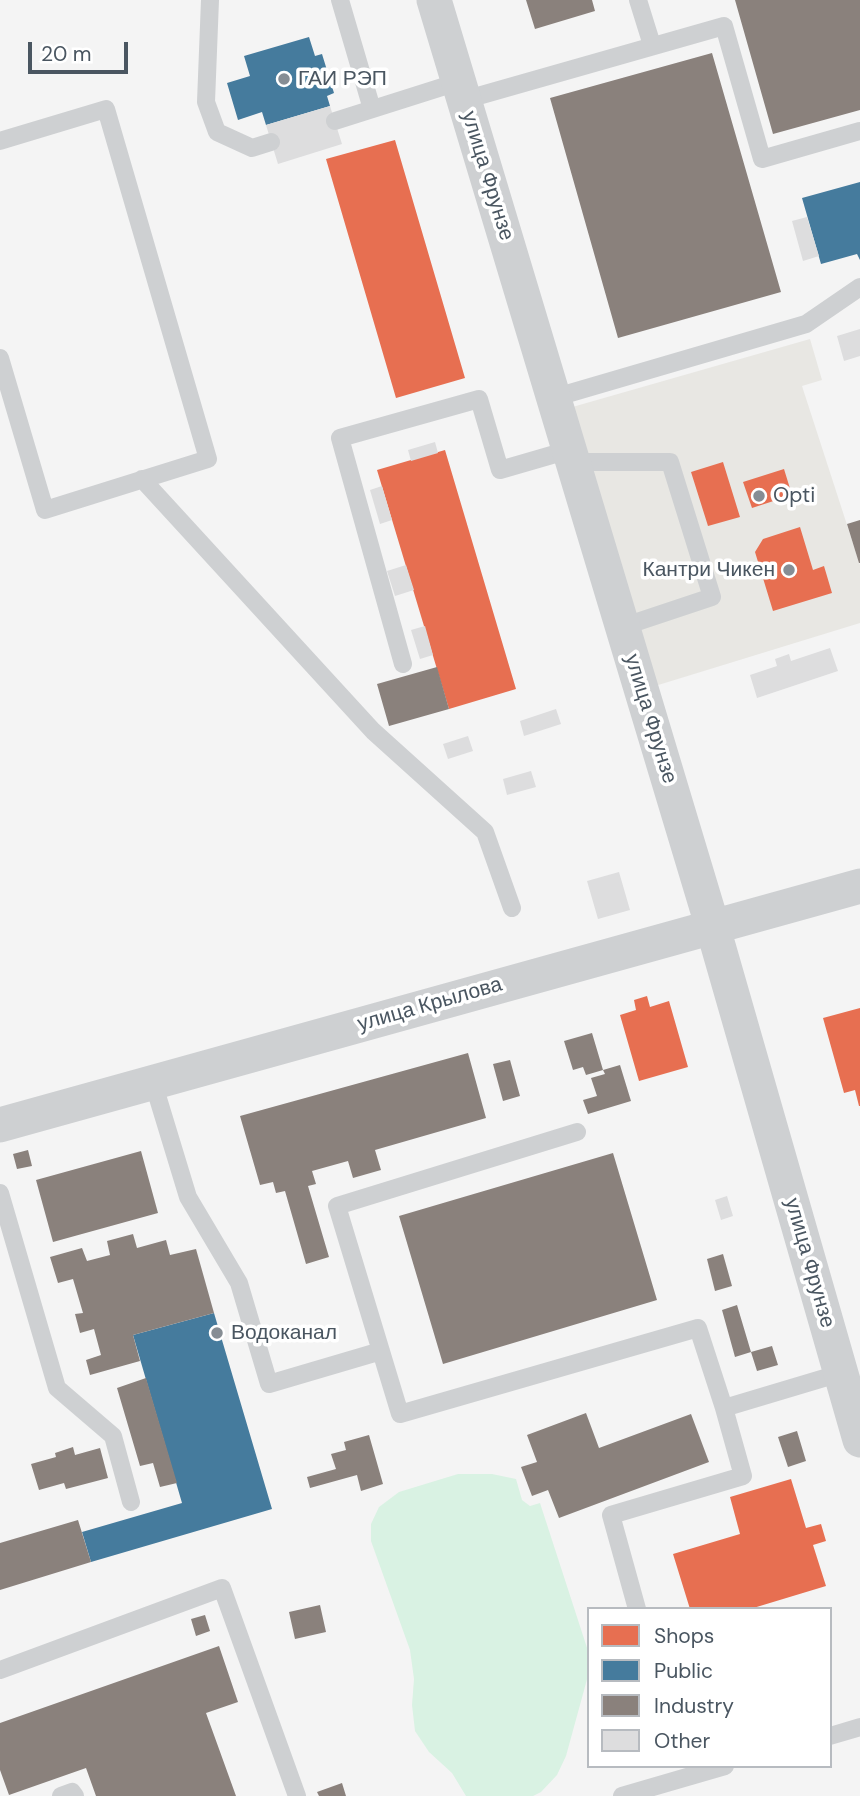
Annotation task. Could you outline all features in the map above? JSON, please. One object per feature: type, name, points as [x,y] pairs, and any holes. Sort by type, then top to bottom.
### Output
[{"type":"street","name":"улица Фрунзе","points":[[433,0],[713,928],[860,1440]]},
{"type":"street","name":"улица Крылова","points":[[0,1125],[860,886]]},
{"type":"lane","points":[[210,0],[206,102],[217,132],[252,148],[271,142]]},
{"type":"lane","points":[[340,0],[372,109]]},
{"type":"lane","points":[[638,0],[652,46]]},
{"type":"lane","points":[[335,121],[372,109],[652,46],[724,26],[762,159],[860,131]]},
{"type":"lane","points":[[0,141],[106,108],[208,459],[45,510],[0,358]]},
{"type":"lane","points":[[553,398],[806,324],[860,287]]},
{"type":"lane","points":[[403,664],[340,438],[479,400],[500,470],[571,456],[670,462],[712,597],[622,627]]},
{"type":"lane","points":[[142,479],[373,730],[485,832],[512,908]]},
{"type":"lane","points":[[153,1082],[188,1197],[239,1283],[269,1384],[381,1351]]},
{"type":"lane","points":[[577,1132],[337,1206],[400,1415],[698,1328],[743,1476],[611,1516],[635,1607]]},
{"type":"lane","points":[[0,1193],[57,1388],[113,1436],[131,1502]]},
{"type":"lane","points":[[724,1408],[841,1373]]},
{"type":"lane","points":[[0,1670],[222,1588],[298,1796]]},
{"type":"lane","points":[[832,1735],[860,1727]]},
{"type":"lane","points":[[622,1796],[718,1768]]},
{"type":"lane","points":[[61,1796],[72,1792],[75,1796]]},
{"type":"shaded area","points":[[810,339],[822,380],[802,386],[860,565],[860,623],[655,686],[569,408]]},
{"type":"green space","points":[[458,1474],[492,1474],[516,1479],[522,1500],[530,1506],[540,1503],[587,1648],[587,1679],[566,1756],[557,1775],[541,1792],[533,1796],[466,1796],[452,1773],[429,1752],[415,1731],[412,1705],[414,1679],[410,1650],[371,1541],[371,1524],[379,1507],[399,1492]]},
{"type":"building: Shops","points":[[395,140],[465,378],[396,398],[326,159]]},
{"type":"building: Shops","points":[[445,450],[516,689],[449,709],[377,470]]},
{"type":"building: Shops","points":[[723,462],[740,517],[708,526],[691,472]]},
{"type":"building: Shops","points":[[784,469],[792,495],[752,508],[743,482]]},
{"type":"building: Shops","points":[[800,527],[813,570],[824,566],[832,593],[773,611],[755,552],[763,539]]},
{"type":"building: Shops","points":[[647,996],[650,1007],[669,1001],[688,1067],[639,1081],[620,1015],[636,1010],[634,1000]]},
{"type":"building: Shops","points":[[860,1008],[859,1106],[855,1090],[844,1093],[823,1018]]},
{"type":"building: Shops","points":[[791,1479],[806,1528],[821,1524],[826,1541],[813,1545],[826,1586],[757,1607],[689,1607],[673,1554],[740,1534],[730,1497]]},
{"type":"building: Public","name":"ГАИ РЭП","points":[[309,37],[315,56],[322,54],[334,93],[327,96],[330,106],[266,125],[262,112],[238,120],[227,83],[250,76],[244,56]]},
{"type":"building: Public","points":[[860,182],[860,260],[857,254],[821,264],[802,198]]},
{"type":"building: Public","points":[[214,1313],[272,1509],[91,1562],[82,1532],[182,1503],[133,1335]]},
{"type":"building: Industry","points":[[526,0],[592,0],[595,11],[535,29]]},
{"type":"building: Industry","points":[[735,0],[860,0],[860,110],[773,134]]},
{"type":"building: Industry","points":[[712,53],[781,292],[618,338],[550,98]]},
{"type":"building: Industry","points":[[860,520],[860,563],[859,563],[847,524]]},
{"type":"building: Industry","points":[[437,667],[449,709],[389,726],[377,684]]},
{"type":"building: Industry","points":[[592,1033],[603,1070],[586,1075],[583,1067],[573,1070],[564,1041]]},
{"type":"building: Industry","points":[[468,1053],[486,1118],[375,1150],[381,1170],[353,1178],[348,1161],[312,1171],[316,1184],[308,1186],[329,1257],[306,1264],[285,1191],[276,1193],[273,1182],[260,1185],[240,1116]]},
{"type":"building: Industry","points":[[510,1060],[520,1096],[503,1101],[493,1064]]},
{"type":"building: Industry","points":[[620,1065],[631,1101],[588,1114],[583,1100],[597,1096],[591,1078],[605,1074],[603,1070]]},
{"type":"building: Industry","points":[[28,1150],[32,1166],[17,1169],[13,1154]]},
{"type":"building: Industry","points":[[141,1151],[158,1213],[53,1242],[36,1180]]},
{"type":"building: Industry","points":[[613,1153],[657,1300],[443,1364],[399,1216]]},
{"type":"building: Industry","points":[[133,1234],[137,1248],[166,1240],[170,1255],[196,1249],[214,1313],[133,1335],[140,1361],[90,1375],[86,1360],[101,1355],[94,1329],[80,1333],[75,1314],[83,1313],[73,1279],[58,1283],[50,1257],[82,1248],[87,1261],[110,1255],[107,1241]]},
{"type":"building: Industry","points":[[723,1254],[732,1286],[715,1291],[707,1259]]},
{"type":"building: Industry","points":[[737,1305],[751,1352],[735,1357],[722,1310]]},
{"type":"building: Industry","points":[[772,1346],[778,1365],[757,1371],[751,1352]]},
{"type":"building: Industry","points":[[146,1378],[177,1483],[160,1487],[153,1463],[140,1466],[117,1388]]},
{"type":"building: Industry","points":[[586,1413],[599,1448],[691,1414],[709,1462],[559,1518],[548,1490],[532,1496],[521,1467],[537,1462],[527,1435]]},
{"type":"building: Industry","points":[[797,1431],[806,1461],[788,1467],[778,1437]]},
{"type":"building: Industry","points":[[369,1435],[383,1484],[361,1491],[357,1475],[310,1488],[307,1477],[336,1469],[331,1454],[346,1450],[344,1442]]},
{"type":"building: Industry","points":[[73,1447],[75,1455],[100,1448],[108,1478],[66,1489],[64,1483],[39,1490],[31,1464],[56,1457],[55,1453]]},
{"type":"building: Industry","points":[[78,1520],[91,1562],[0,1590],[0,1543]]},
{"type":"building: Industry","points":[[320,1605],[326,1632],[295,1639],[289,1612]]},
{"type":"building: Industry","points":[[205,1615],[210,1631],[196,1636],[191,1619]]},
{"type":"building: Industry","points":[[219,1646],[238,1702],[206,1713],[236,1796],[96,1796],[86,1768],[9,1795],[0,1770],[0,1723]]},
{"type":"building: Industry","points":[[342,1783],[346,1796],[319,1796],[317,1792]]},
{"type":"building: Other","points":[[330,106],[342,144],[278,164],[266,125]]},
{"type":"building: Other","points":[[807,217],[819,256],[803,261],[792,221]]},
{"type":"building: Other","points":[[860,329],[860,356],[844,361],[837,336]]},
{"type":"building: Other","points":[[435,442],[438,453],[411,461],[408,450]]},
{"type":"building: Other","points":[[382,486],[392,520],[380,524],[370,490]]},
{"type":"building: Other","points":[[406,565],[414,590],[395,596],[387,571]]},
{"type":"building: Other","points":[[425,626],[433,655],[420,659],[411,630]]},
{"type":"building: Other","points":[[830,648],[838,671],[757,698],[750,675],[777,666],[775,659],[789,654],[791,661]]},
{"type":"building: Other","points":[[556,709],[561,724],[524,736],[520,721]]},
{"type":"building: Other","points":[[468,736],[473,751],[448,759],[443,744]]},
{"type":"building: Other","points":[[531,771],[536,787],[507,795],[503,779]]},
{"type":"building: Other","points":[[619,872],[630,910],[598,919],[587,881]]},
{"type":"building: Other","points":[[727,1196],[733,1216],[721,1220],[715,1200]]},
{"type":"place","name":"ГАИ РЭП","points":[[284,79]]},
{"type":"place","name":"Opti","points":[[759,496]]},
{"type":"place","name":"Кантри Чикен","points":[[789,570]]},
{"type":"place","name":"Водоканал","points":[[217,1333]]}]
